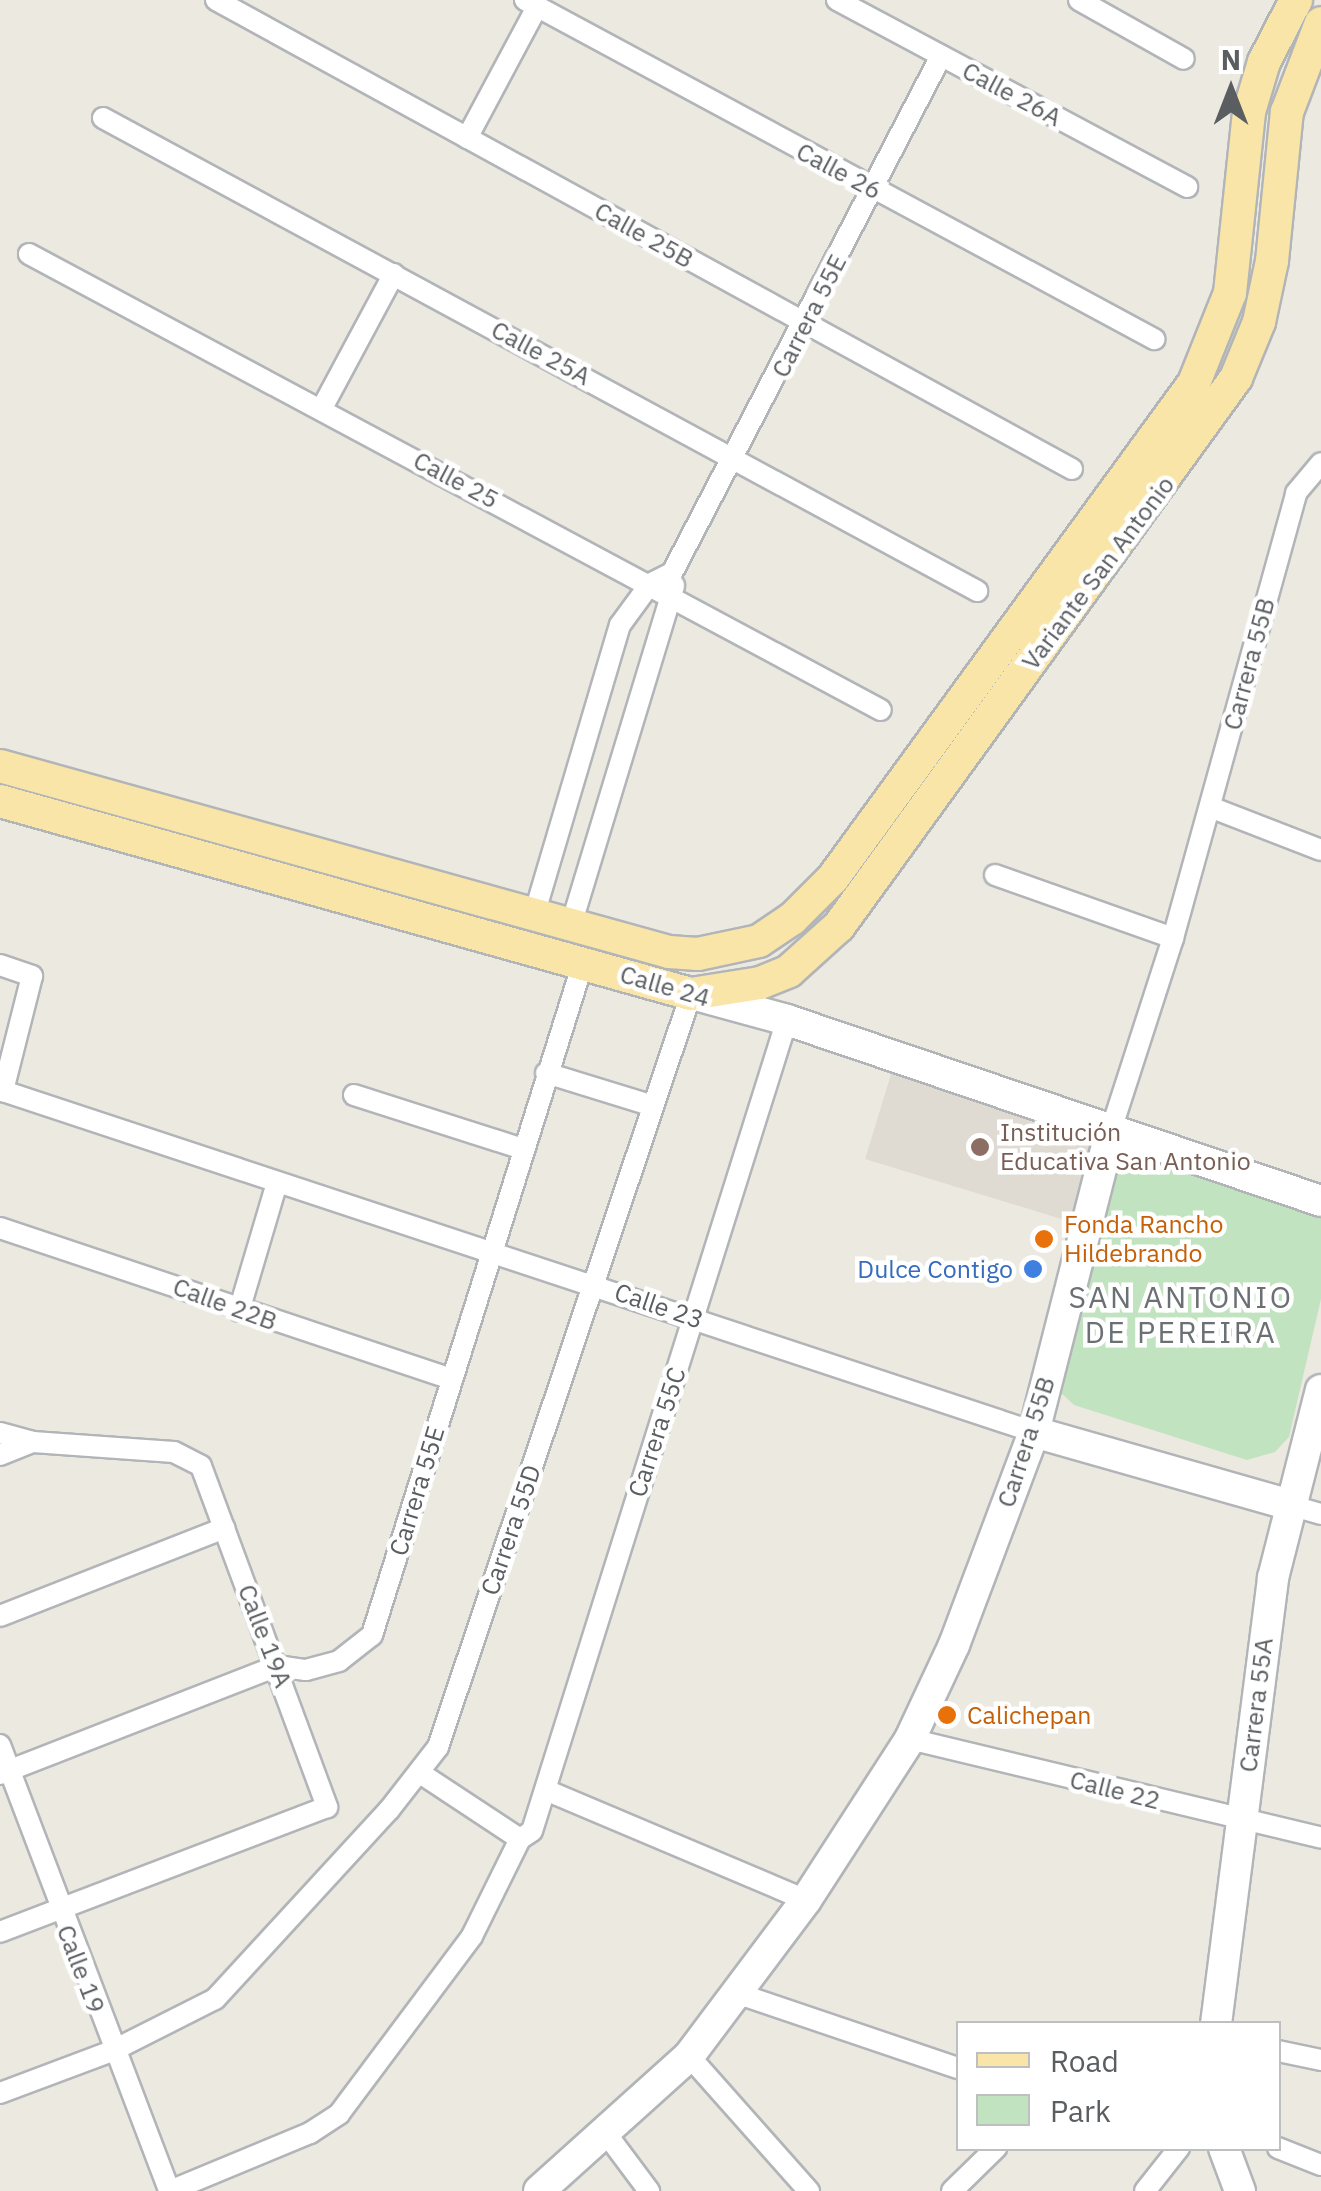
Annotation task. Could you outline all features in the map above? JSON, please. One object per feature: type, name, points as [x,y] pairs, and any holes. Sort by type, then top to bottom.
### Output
[{"type":"main road","name":"Variante San Antonio","points":[[698,954],[758,941],[792,920],[833,878],[1194,383],[1230,293],[1249,112],[1264,62],[1296,0]]},
{"type":"main road","name":"Variante San Antonio","points":[[691,994],[760,983],[788,970],[839,926],[1236,378],[1259,322],[1272,261],[1286,112],[1321,23]]},
{"type":"main road","name":"Calle 24","points":[[0,766],[570,925],[698,954]]},
{"type":"main road","name":"Calle 24","points":[[0,801],[787,1020],[1321,1201]]},
{"type":"main road","points":[[787,1020],[788,970]]},
{"type":"main road","name":"Carrera 55B","points":[[540,2191],[608,2136],[689,2056],[806,1900],[910,1740],[954,1645],[1034,1432],[1112,1127]]},
{"type":"main road","name":"Carrera 55A","points":[[1216,2021],[1260,1661],[1307,1510],[1321,1390]]},
{"type":"main road","name":"Calle 23","points":[[1034,1432],[1307,1510]]},
{"type":"main road","points":[[1225,2151],[1240,2191]]},
{"type":"street","name":"Calle 25B","points":[[216,0],[1072,469]]},
{"type":"street","name":"Calle 26A","points":[[837,0],[1187,187]]},
{"type":"street","points":[[1079,0],[1184,60]]},
{"type":"street","points":[[467,138],[531,4]]},
{"type":"street","name":"Calle 26","points":[[531,4],[1154,339]]},
{"type":"street","name":"Carrera 55E","points":[[672,573],[736,458],[942,56]]},
{"type":"street","name":"Calle 25A","points":[[104,118],[976,591]]},
{"type":"street","name":"Calle 25","points":[[29,254],[882,710]]},
{"type":"street","points":[[322,408],[394,274]]},
{"type":"street","name":"Carrera 55B","points":[[1112,1127],[1172,938],[1296,493],[1321,463]]},
{"type":"street","points":[[534,915],[620,625],[650,584],[672,573],[675,597],[570,925]]},
{"type":"street","points":[[1210,807],[1321,850]]},
{"type":"street","points":[[995,875],[1172,938]]},
{"type":"street","name":"Carrera 55E","points":[[4,1772],[277,1666],[306,1670],[339,1661],[372,1635],[520,1148],[583,963]]},
{"type":"street","points":[[0,965],[32,976],[2,1091]]},
{"type":"street","name":"Carrera 55D","points":[[112,2051],[214,1998],[420,1773],[438,1747],[691,994]]},
{"type":"street","name":"Carrera 55C","points":[[170,2191],[310,2133],[339,2114],[472,1936],[520,1840],[532,1831],[548,1791],[787,1020]]},
{"type":"street","points":[[546,1074],[654,1106]]},
{"type":"street","name":"Calle 23","points":[[2,1091],[595,1283],[1034,1432]]},
{"type":"street","points":[[354,1096],[520,1148]]},
{"type":"street","points":[[240,1311],[277,1183]]},
{"type":"street","name":"Calle 22B","points":[[0,1228],[240,1311],[452,1378]]},
{"type":"street","points":[[0,1433],[33,1442]]},
{"type":"street","points":[[0,1454],[33,1442]]},
{"type":"street","name":"Calle 19A","points":[[33,1442],[174,1452],[200,1466],[327,1807],[58,1909]]},
{"type":"street","points":[[0,1616],[224,1528]]},
{"type":"street","name":"Calle 22","points":[[910,1740],[1321,1838]]},
{"type":"street","name":"Calle 19","points":[[0,1746],[4,1772],[170,2191]]},
{"type":"street","points":[[420,1773],[520,1840]]},
{"type":"street","points":[[548,1791],[806,1900]]},
{"type":"street","points":[[0,1932],[58,1909]]},
{"type":"street","points":[[739,1994],[956,2067]]},
{"type":"street","points":[[0,2092],[112,2051]]},
{"type":"street","points":[[1281,2052],[1321,2060]]},
{"type":"street","points":[[689,2056],[809,2191]]},
{"type":"street","points":[[608,2136],[649,2191]]},
{"type":"street","points":[[1281,2149],[1321,2165]]},
{"type":"street","points":[[952,2191],[993,2151]]},
{"type":"street","points":[[1144,2191],[1177,2151]]},
{"type":"shaded area","name":"Institución Educativa San Antonio","points":[[892,1071],[1097,1134],[1070,1222],[865,1159]]},
{"type":"green space","points":[[1144,1147],[1321,1209],[1321,1299],[1289,1437],[1275,1452],[1247,1460],[1074,1405],[1059,1391],[1115,1173]]},
{"type":"place","name":"Institución Educativa San Antonio","points":[[980,1147]]},
{"type":"place","name":"Fonda Rancho Hildebrando","points":[[1044,1239]]},
{"type":"place","name":"Dulce Contigo","points":[[1033,1269]]},
{"type":"place","name":"Calichepan","points":[[947,1715]]},
{"type":"district","name":"SAN ANTONIO DE PEREIRA","points":[[1181,1314]]}]
